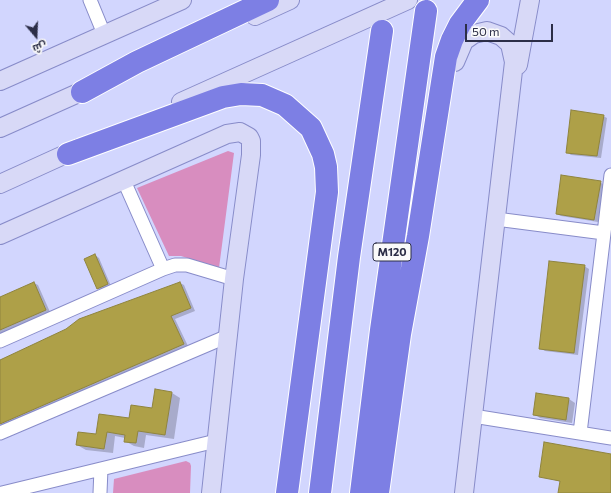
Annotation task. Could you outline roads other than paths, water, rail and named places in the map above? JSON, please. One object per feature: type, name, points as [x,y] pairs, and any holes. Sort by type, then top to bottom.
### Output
[{"type":"highway","points":[[82,92],[137,62],[268,0]]},
{"type":"highway","points":[[378,493],[400,334],[446,57],[460,24],[478,0]]},
{"type":"highway","name":"M120","points":[[361,493],[381,330],[417,6]]},
{"type":"highway","points":[[320,493],[350,257],[382,31]]},
{"type":"highway","points":[[68,154],[223,97],[241,94],[262,95],[285,105],[311,128],[324,154],[327,192],[287,493]]},
{"type":"street","points":[[90,0],[104,34]]},
{"type":"street","points":[[0,81],[182,0]]},
{"type":"street","points":[[0,128],[290,0]]},
{"type":"street","points":[[507,127],[530,0]]},
{"type":"street","points":[[0,184],[417,6]]},
{"type":"street","points":[[428,172],[459,49],[464,40],[474,34],[487,31],[497,34],[510,44],[514,62],[464,493]]},
{"type":"street","points":[[0,235],[227,134],[240,132],[246,134],[251,141],[251,154],[234,279],[210,493]]},
{"type":"street","points":[[580,433],[606,257],[604,233],[611,175]]},
{"type":"street","points":[[124,180],[163,269]]},
{"type":"street","points":[[496,219],[604,233]]},
{"type":"street","points":[[0,341],[163,269],[187,265],[234,279]]},
{"type":"street","points":[[0,433],[228,336]]},
{"type":"street","points":[[473,416],[611,438]]},
{"type":"street","points":[[5,493],[216,441]]},
{"type":"street","points":[[100,469],[100,493]]}]
